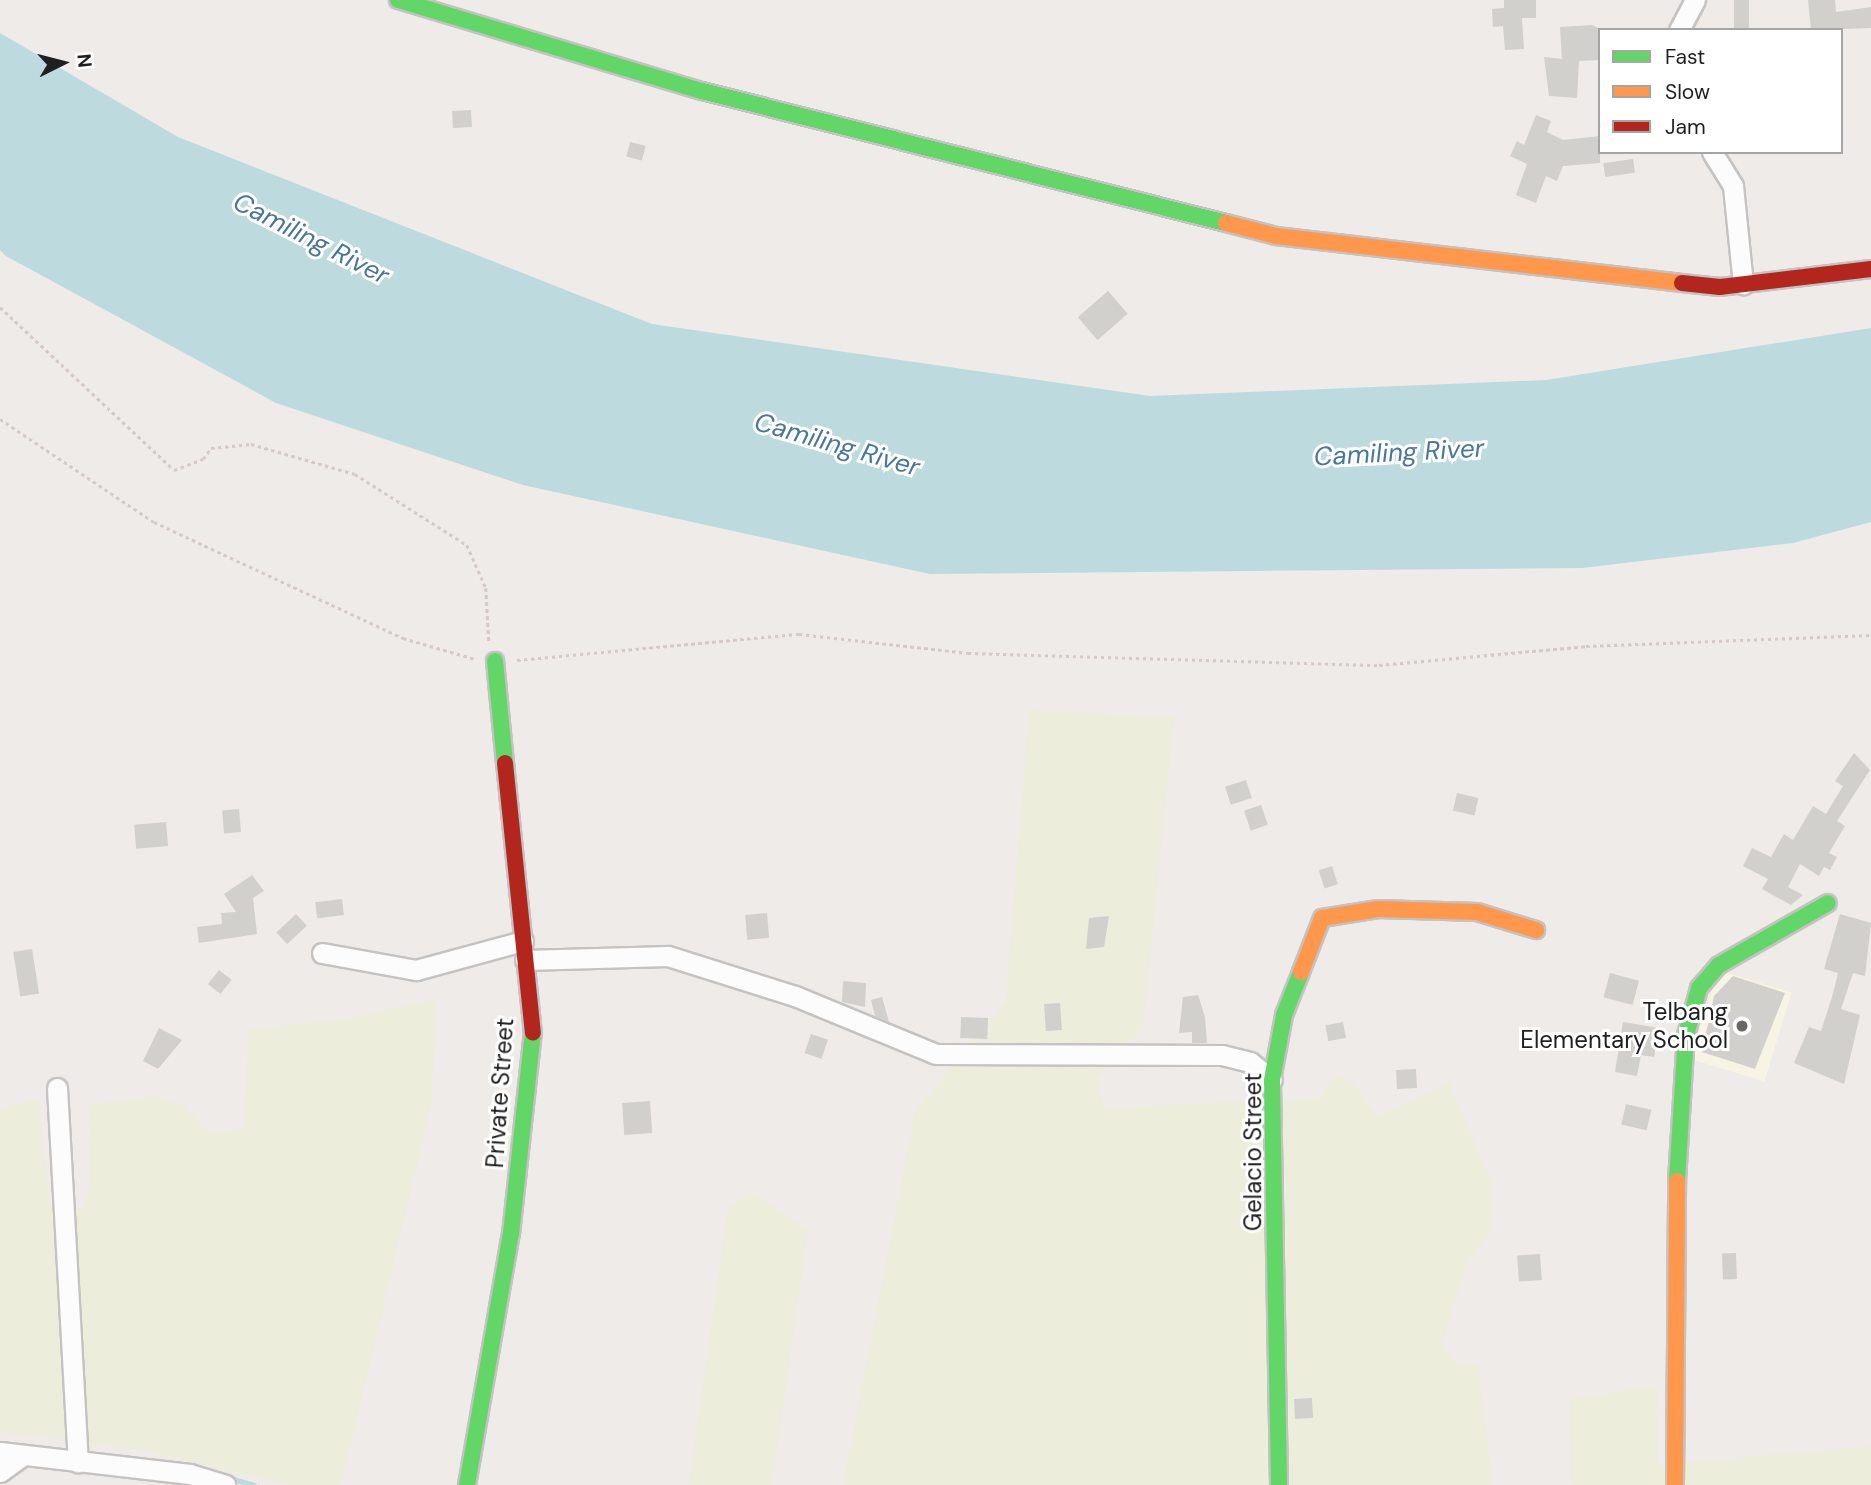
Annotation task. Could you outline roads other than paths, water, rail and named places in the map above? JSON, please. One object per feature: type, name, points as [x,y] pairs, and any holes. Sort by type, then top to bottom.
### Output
[{"type":"street","points":[[398,0],[702,91],[1276,236],[1720,287],[1871,269]]},
{"type":"street","points":[[1680,28],[1695,0]]},
{"type":"street","points":[[1713,154],[1733,186],[1743,284]]},
{"type":"street","name":"Private Street","points":[[467,1485],[511,1234],[533,1036],[490,660]]},
{"type":"street","points":[[1675,1485],[1674,1239],[1686,1035],[1699,988],[1719,965],[1828,903]]},
{"type":"street","name":"Gelacio Street","points":[[1279,1485],[1272,1080],[1284,1015],[1322,918],[1378,909],[1477,912],[1535,930]]},
{"type":"street","points":[[323,953],[416,970],[524,951],[668,957],[795,996],[936,1054],[1222,1055],[1250,1062],[1272,1080]]},
{"type":"street","points":[[57,1088],[78,1462]]},
{"type":"street","points":[[0,1452],[190,1474],[225,1485]]},
{"type":"street","points":[[0,1472],[23,1455]]},
{"type":"water","name":"Camiling River","points":[[0,33],[178,137],[652,324],[1150,396],[1546,380],[1871,328],[1871,522],[1793,543],[1582,568],[930,574],[523,485],[276,403],[6,256],[0,250]]},
{"type":"waterway","points":[[226,1477],[254,1485]]},
{"type":"place","name":"Telbang Elementary School","points":[[1742,1026]]}]
